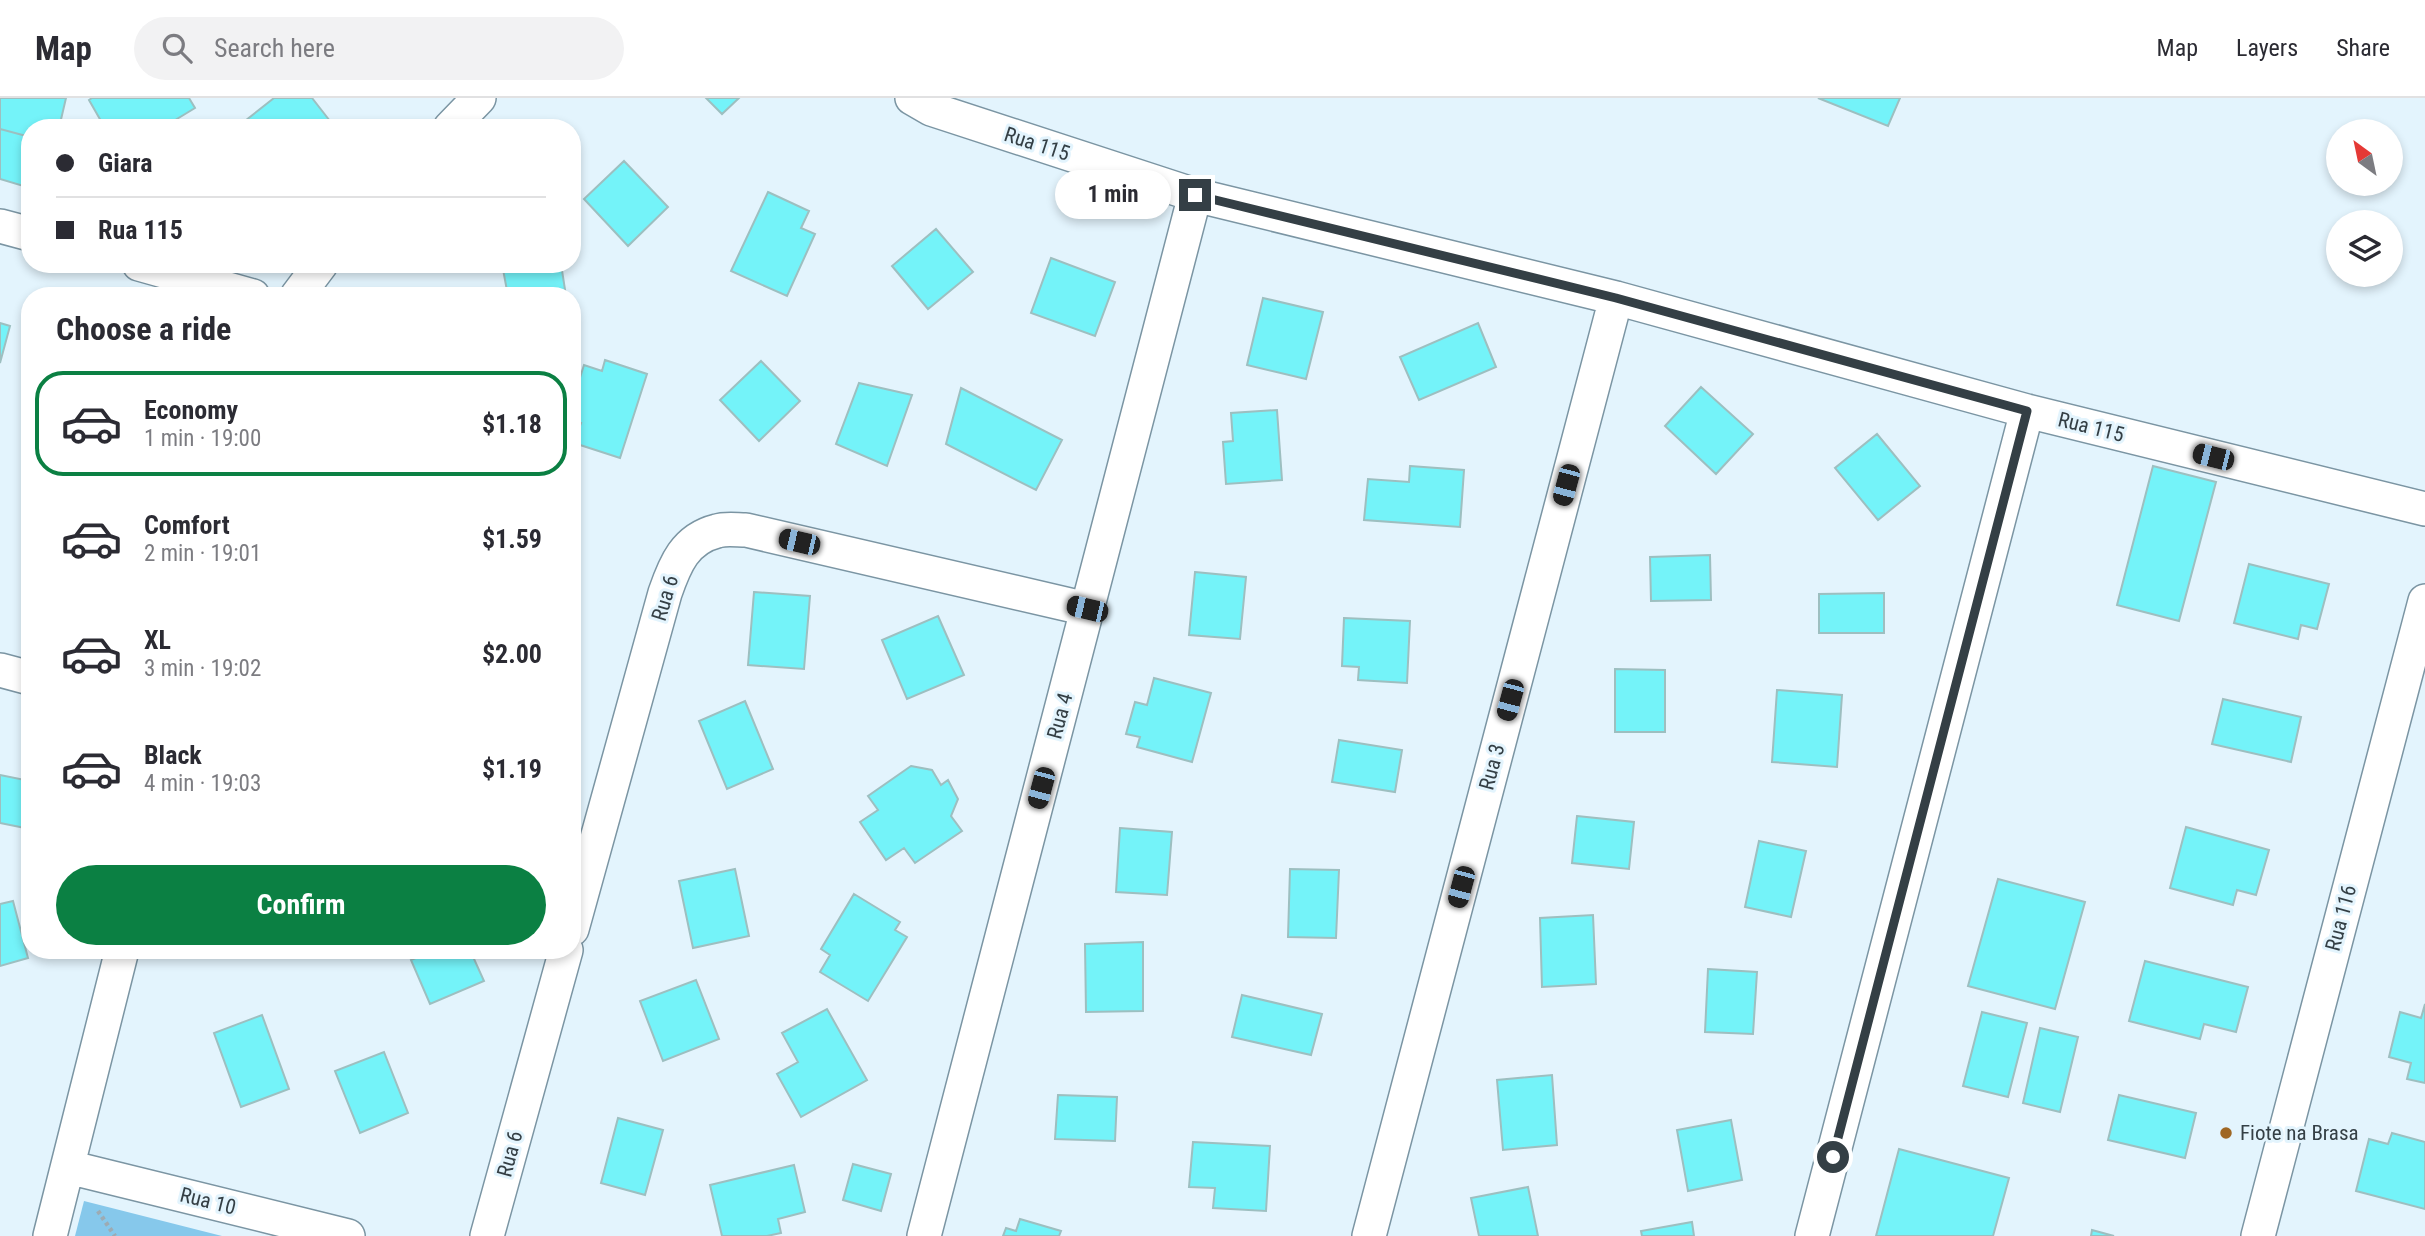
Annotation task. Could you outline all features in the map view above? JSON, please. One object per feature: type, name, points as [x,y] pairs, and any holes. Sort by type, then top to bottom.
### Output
[{"type":"street","points":[[459,119],[479,98]]},
{"type":"street","name":"Rua 115","points":[[912,98],[930,109],[1195,195],[1616,298],[2027,411],[2425,509]]},
{"type":"street","name":"Rua 4","points":[[924,1236],[1195,195]]},
{"type":"street","points":[[0,226],[21,232]]},
{"type":"street","points":[[171,273],[221,287]]},
{"type":"street","name":"Rua 3","points":[[1369,1236],[1616,298]]},
{"type":"street","points":[[1812,1236],[2027,411]]},
{"type":"street","name":"Rua 6","points":[[581,896],[665,593],[676,562],[693,542],[718,530],[746,530],[1087,609]]},
{"type":"street","name":"Rua 116","points":[[2258,1236],[2425,601]]},
{"type":"street","points":[[0,670],[21,676]]},
{"type":"street","points":[[50,1236],[120,959]]},
{"type":"street","name":"Rua 6","points":[[487,1236],[564,959]]},
{"type":"street","name":"Rua 10","points":[[68,1167],[348,1236]]},
{"type":"shaded area","points":[[84,1201],[222,1236],[75,1236]]},
{"type":"building","points":[[0,98],[66,98],[61,119],[21,119],[21,135],[0,129]]},
{"type":"building","points":[[189,98],[195,108],[177,119],[100,119],[89,100]]},
{"type":"building","points":[[274,98],[312,98],[328,119],[247,119]]},
{"type":"building","points":[[706,98],[739,98],[722,114]]},
{"type":"building","points":[[1818,98],[1900,98],[1888,126]]},
{"type":"building","points":[[0,129],[21,135],[21,185],[0,179]]},
{"type":"building","points":[[624,161],[668,207],[628,246],[584,199]]},
{"type":"building","points":[[768,192],[809,211],[801,228],[815,234],[787,296],[731,271]]},
{"type":"building","points":[[936,229],[973,272],[928,309],[892,266]]},
{"type":"building","points":[[1051,258],[1115,282],[1095,336],[1031,313]]},
{"type":"building","points":[[504,273],[562,273],[565,287],[506,287]]},
{"type":"building","points":[[1263,298],[1323,312],[1306,379],[1247,365]]},
{"type":"building","points":[[0,323],[10,326],[0,363]]},
{"type":"building","points":[[1478,323],[1496,367],[1419,400],[1400,357]]},
{"type":"building","points":[[605,360],[647,374],[620,458],[581,445],[581,374],[584,365],[602,371]]},
{"type":"building","points":[[761,361],[800,401],[759,441],[720,400]]},
{"type":"building","points":[[859,383],[912,395],[887,466],[836,444]]},
{"type":"building","points":[[1701,387],[1753,434],[1716,474],[1665,426]]},
{"type":"building","points":[[961,388],[1062,440],[1036,490],[946,444]]},
{"type":"building","points":[[1277,410],[1282,480],[1226,484],[1223,442],[1233,441],[1231,413]]},
{"type":"building","points":[[1877,434],[1920,486],[1878,520],[1835,468]]},
{"type":"building","points":[[1410,466],[1464,470],[1460,527],[1364,520],[1368,479],[1409,482]]},
{"type":"building","points":[[2153,466],[2216,482],[2179,621],[2117,605]]},
{"type":"building","points":[[1710,555],[1711,600],[1651,601],[1650,557]]},
{"type":"building","points":[[2249,564],[2329,584],[2317,629],[2301,625],[2298,639],[2234,623]]},
{"type":"building","points":[[1195,572],[1246,577],[1240,639],[1189,635]]},
{"type":"building","points":[[754,592],[810,596],[804,669],[748,665]]},
{"type":"building","points":[[1884,593],[1884,633],[1819,633],[1819,594]]},
{"type":"building","points":[[938,616],[964,675],[907,699],[882,640]]},
{"type":"building","points":[[1344,618],[1410,621],[1407,683],[1358,680],[1359,667],[1342,666]]},
{"type":"building","points":[[1615,669],[1665,670],[1665,732],[1615,732]]},
{"type":"building","points":[[1154,678],[1211,693],[1192,762],[1137,747],[1140,737],[1126,734],[1135,702],[1147,705]]},
{"type":"building","points":[[1777,690],[1842,695],[1837,767],[1772,762]]},
{"type":"building","points":[[2223,699],[2301,717],[2291,762],[2212,744]]},
{"type":"building","points":[[745,701],[773,769],[727,789],[699,721]]},
{"type":"building","points":[[1339,740],[1402,750],[1395,792],[1332,782]]},
{"type":"building","points":[[911,766],[932,770],[941,785],[948,780],[958,799],[951,816],[962,831],[915,863],[904,848],[886,860],[860,822],[878,810],[868,796]]},
{"type":"building","points":[[0,775],[21,779],[21,827],[0,823]]},
{"type":"building","points":[[1577,816],[1634,822],[1629,869],[1572,863]]},
{"type":"building","points":[[2186,827],[2269,850],[2256,895],[2237,890],[2233,905],[2170,888]]},
{"type":"building","points":[[1120,828],[1172,832],[1167,895],[1116,892]]},
{"type":"building","points":[[1759,841],[1806,851],[1791,917],[1745,907]]},
{"type":"building","points":[[735,869],[749,936],[693,948],[679,881]]},
{"type":"building","points":[[1290,869],[1339,870],[1336,938],[1288,937]]},
{"type":"building","points":[[1998,879],[2085,902],[2055,1009],[1968,986]]},
{"type":"building","points":[[854,894],[900,922],[895,930],[907,937],[868,1001],[820,972],[830,955],[821,949]]},
{"type":"building","points":[[13,901],[21,931],[21,959],[24,959],[0,966],[0,904]]},
{"type":"building","points":[[1593,915],[1596,984],[1542,987],[1540,918]]},
{"type":"building","points":[[1143,942],[1143,1011],[1086,1012],[1085,944]]},
{"type":"building","points":[[474,959],[484,981],[430,1004],[411,960]]},
{"type":"building","points":[[2145,961],[2248,987],[2236,1032],[2204,1024],[2200,1039],[2129,1021]]},
{"type":"building","points":[[1708,969],[1757,972],[1753,1034],[1705,1032]]},
{"type":"building","points":[[696,980],[719,1039],[663,1061],[640,1001]]},
{"type":"building","points":[[1242,995],[1322,1014],[1311,1055],[1232,1037]]},
{"type":"building","points":[[2425,1004],[2425,1083],[2407,1079],[2411,1063],[2389,1057],[2400,1012],[2421,1018]]},
{"type":"building","points":[[827,1009],[867,1080],[801,1117],[777,1074],[798,1062],[782,1033]]},
{"type":"building","points":[[1982,1012],[2027,1023],[2008,1097],[1963,1086]]},
{"type":"building","points":[[262,1015],[289,1089],[241,1107],[214,1033]]},
{"type":"building","points":[[2040,1028],[2078,1037],[2060,1112],[2023,1103]]},
{"type":"building","points":[[384,1052],[408,1113],[360,1133],[335,1071]]},
{"type":"building","points":[[1552,1075],[1557,1145],[1503,1150],[1497,1080]]},
{"type":"building","points":[[1058,1095],[1117,1097],[1115,1141],[1055,1139]]},
{"type":"building","points":[[2119,1095],[2196,1113],[2185,1158],[2108,1140]]},
{"type":"building","points":[[618,1118],[663,1130],[645,1195],[601,1183]]},
{"type":"building","points":[[1731,1120],[1742,1180],[1688,1191],[1677,1130]]},
{"type":"building","points":[[2392,1133],[2425,1142],[2425,1209],[2356,1191],[2369,1139],[2388,1144]]},
{"type":"building","points":[[1193,1142],[1270,1146],[1266,1211],[1213,1208],[1215,1188],[1189,1187]]},
{"type":"building","points":[[1899,1149],[2009,1178],[1993,1236],[1876,1236]]},
{"type":"building","points":[[853,1164],[891,1174],[881,1211],[843,1200]]},
{"type":"building","points":[[794,1165],[805,1212],[778,1219],[781,1233],[767,1236],[722,1236],[710,1185]]},
{"type":"building","points":[[1528,1187],[1538,1236],[1479,1236],[1471,1198]]},
{"type":"building","points":[[1020,1219],[1061,1231],[1059,1236],[1003,1236],[1006,1228],[1016,1231]]},
{"type":"building","points":[[1692,1222],[1694,1236],[1642,1236],[1641,1231]]},
{"type":"building","points":[[2092,1230],[2114,1236],[2091,1236]]},
{"type":"place","name":"Fiote na Brasa","points":[[2226,1133]]},
{"type":"route","points":[[1195,195],[1616,298],[2027,411],[1833,1157]]}]
